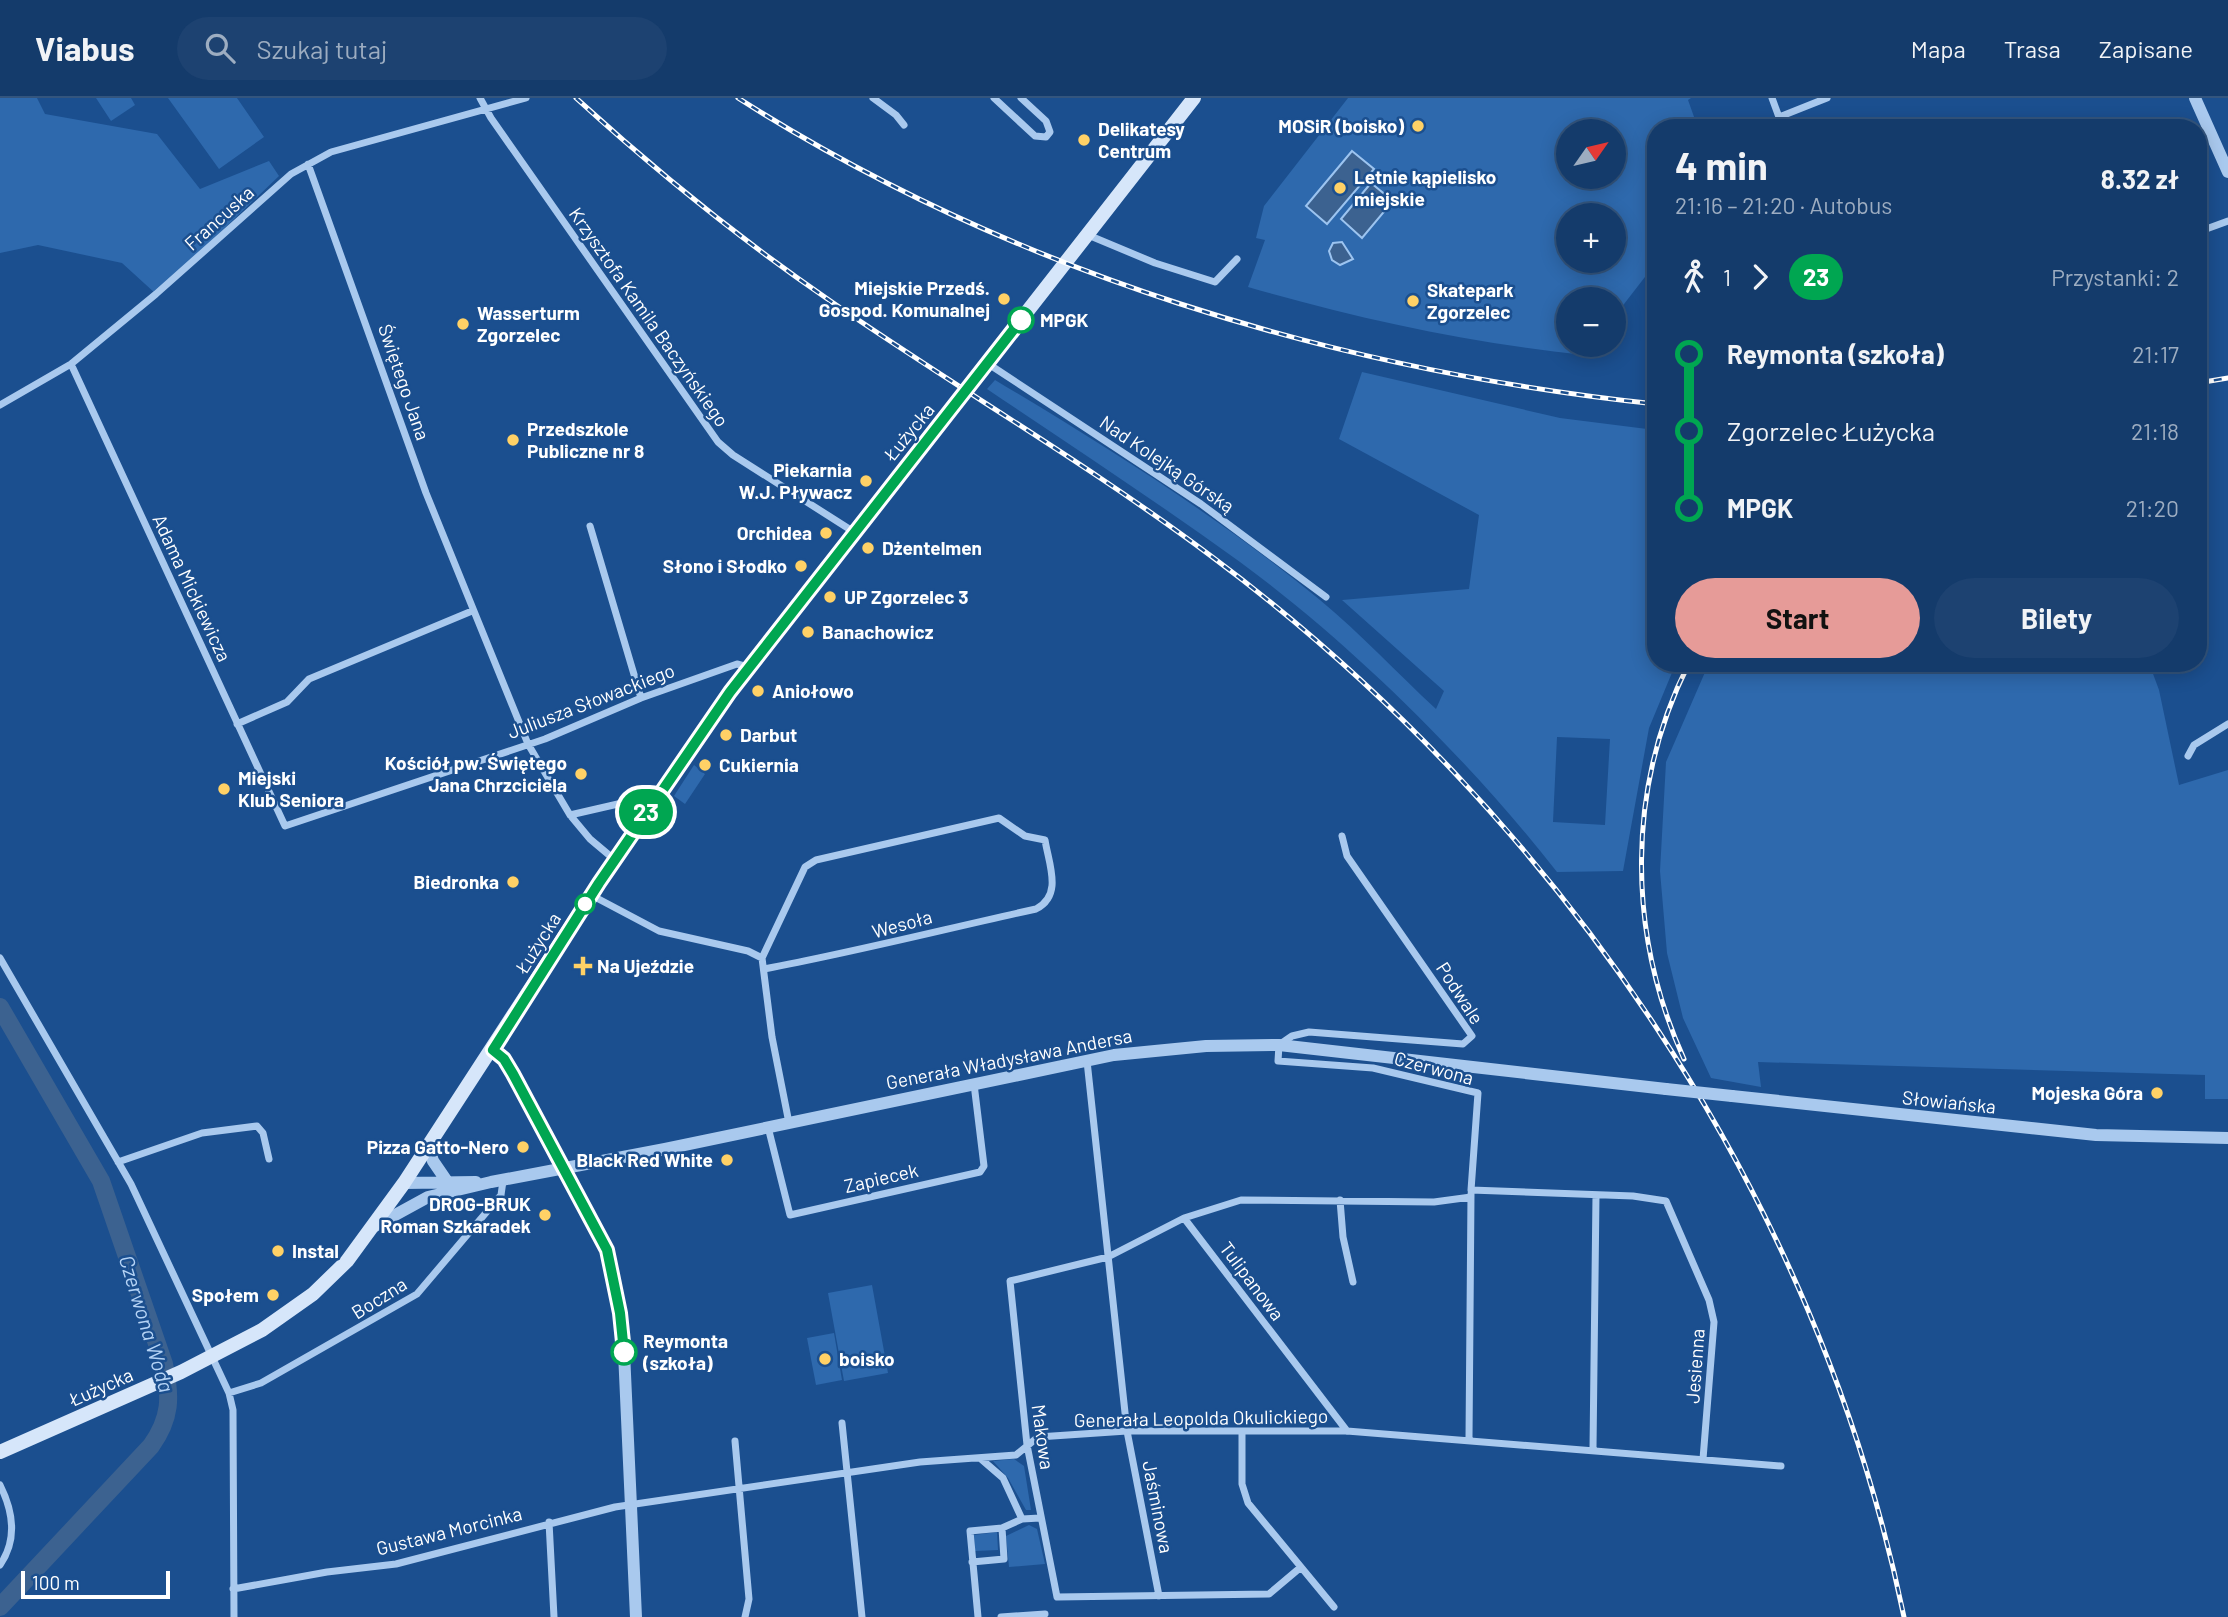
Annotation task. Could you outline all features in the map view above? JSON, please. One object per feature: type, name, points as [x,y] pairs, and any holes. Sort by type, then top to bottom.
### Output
[{"type":"main road","name":"Łużycka","points":[[0,1452],[213,1357],[273,1324],[313,1294],[346,1261],[375,1226],[493,1050],[653,802],[748,667],[1194,98]]},
{"type":"street","name":"Krzysztofa Kamila Baczyńskiego","points":[[481,98],[486,110],[718,442],[733,455],[855,533]]},
{"type":"street","name":"Francuska","points":[[0,405],[71,364],[156,295],[291,174],[308,164],[331,152],[526,98]]},
{"type":"street","points":[[873,98],[897,115],[904,125]]},
{"type":"street","points":[[994,98],[1035,135],[1046,137],[1051,132],[1049,125],[1021,98]]},
{"type":"street","points":[[1772,98],[1779,117],[1827,98]]},
{"type":"street","points":[[2195,98],[2204,119]]},
{"type":"street","points":[[2207,125],[2228,172]]},
{"type":"street","name":"Świętego Jana","points":[[308,164],[426,493],[528,744],[570,815],[590,839],[615,860]]},
{"type":"street","points":[[2207,229],[2228,221]]},
{"type":"street","points":[[1088,235],[1155,263],[1215,282],[1237,259]]},
{"type":"street","name":"Nad Kolejką Górską","points":[[987,363],[1201,504],[1326,597]]},
{"type":"street","name":"Adama Mickiewicza","points":[[71,364],[285,826]]},
{"type":"street","points":[[590,526],[641,698]]},
{"type":"street","points":[[237,724],[287,702],[309,679],[472,611]]},
{"type":"street","name":"Juliusza Słowackiego","points":[[285,826],[528,744],[641,698],[737,664],[748,667]]},
{"type":"street","points":[[2188,756],[2194,745],[2228,724]]},
{"type":"street","points":[[570,815],[644,798],[653,802]]},
{"type":"street","name":"Wesoła","points":[[762,958],[805,867],[816,860],[999,818],[1025,836],[1045,840],[1052,892],[1046,904],[870,949],[764,969]]},
{"type":"street","name":"Podwale","points":[[1279,1045],[1292,1036],[1309,1031],[1462,1044],[1472,1036],[1347,856],[1342,836]]},
{"type":"street","points":[[591,895],[659,931],[748,951],[762,958],[772,1037],[789,1123]]},
{"type":"street","points":[[0,958],[147,1217],[229,1393],[233,1410],[234,1617]]},
{"type":"street","name":"Generała Władysława Andersa","points":[[375,1226],[405,1207],[433,1196],[497,1181],[564,1170],[1087,1061],[1206,1046],[1279,1045],[1666,1089]]},
{"type":"street","name":"Czerwona","points":[[1279,1045],[1278,1061],[1373,1068],[1478,1093],[1471,1194]]},
{"type":"street","points":[[493,1050],[504,1059],[601,1237],[614,1274],[623,1330],[636,1617]]},
{"type":"street","name":"Jaśminowa","points":[[1087,1061],[1127,1431],[1159,1596]]},
{"type":"street","name":"Zapiecek","points":[[768,1127],[790,1215],[980,1172],[984,1166],[974,1083]]},
{"type":"street","name":"Słowiańska","points":[[1666,1089],[2071,1133],[2228,1138]]},
{"type":"street","points":[[118,1162],[202,1133],[257,1126],[263,1133],[268,1159]]},
{"type":"street","points":[[428,1146],[433,1161],[446,1180]]},
{"type":"street","name":"Generała Władysława Andersa","points":[[404,1183],[497,1181]]},
{"type":"street","name":"Boczna","points":[[229,1393],[261,1383],[417,1294],[501,1195],[497,1181]]},
{"type":"street","points":[[404,1183],[433,1196]]},
{"type":"street","points":[[1469,1439],[1471,1194]]},
{"type":"street","points":[[1108,1257],[1184,1218],[1241,1200],[1434,1202],[1471,1194],[1596,1195],[1593,1449]]},
{"type":"street","name":"Jesienna","points":[[1596,1195],[1666,1201],[1709,1300],[1714,1322],[1703,1459]]},
{"type":"street","points":[[1340,1200],[1343,1237],[1353,1282]]},
{"type":"street","name":"Tulipanowa","points":[[1184,1218],[1347,1431]]},
{"type":"street","name":"Makowa","points":[[1108,1257],[1010,1281],[1027,1445],[1057,1597],[1159,1596]]},
{"type":"street","points":[[842,1423],[862,1617]]},
{"type":"street","name":"Generała Leopolda Okulickiego","points":[[631,1505],[920,1462],[1016,1455],[1038,1437],[1127,1431],[1347,1431],[1781,1466]]},
{"type":"street","points":[[1242,1432],[1242,1484],[1248,1503],[1334,1607]]},
{"type":"street","points":[[735,1441],[749,1599],[745,1617]]},
{"type":"street","points":[[981,1459],[1003,1478],[1022,1519]]},
{"type":"street","points":[[0,1485],[13,1527],[6,1556],[0,1565]]},
{"type":"street","name":"Gustawa Morcinka","points":[[233,1589],[396,1564],[549,1522],[631,1505]]},
{"type":"street","points":[[978,1617],[970,1531],[1002,1528],[1022,1519],[1040,1518]]},
{"type":"street","points":[[549,1522],[554,1617]]},
{"type":"street","points":[[972,1562],[1004,1559],[1002,1528]]},
{"type":"street","points":[[1159,1596],[1269,1594],[1301,1567]]},
{"type":"street","points":[[1002,1617],[1045,1614]]},
{"type":"shaded area","points":[[0,98],[37,98],[45,114],[157,134],[200,189],[269,161],[279,176],[156,294],[122,263],[38,245],[0,253]]},
{"type":"shaded area","points":[[96,98],[131,98],[135,105],[111,121]]},
{"type":"shaded area","points":[[168,98],[237,98],[264,137],[219,169]]},
{"type":"shaded area","points":[[1348,98],[1691,98],[1688,100],[1695,119],[1647,119],[1647,274],[1626,301],[1626,287],[1556,287],[1556,352],[1414,328],[1248,287],[1265,240],[1256,238],[1264,206]]},
{"type":"shaded area","name":"Letnie kąpielisko miejskie","points":[[1352,151],[1374,169],[1327,224],[1306,206]]},
{"type":"shaded area","points":[[1371,183],[1393,201],[1362,238],[1341,219]]},
{"type":"shaded area","points":[[1342,242],[1353,259],[1340,265],[1332,260],[1329,251],[1333,243]]},
{"type":"shaded area","points":[[1362,372],[1560,418],[1647,429],[1647,672],[1672,672],[1649,728],[1623,871],[1557,872],[1449,747],[1325,630],[1240,562],[987,389],[995,380],[1120,457],[1242,540],[1335,613],[1436,709],[1444,691],[1342,600],[1469,589],[1479,515],[1339,439]],"holes":[[[1557,737],[1610,739],[1605,825],[1553,822]]]},
{"type":"shaded area","points":[[1705,672],[2152,672],[2159,690],[2179,785],[2228,770],[2228,1099],[2205,1099],[2205,1075],[1758,1062],[1761,1087],[1711,1078],[1683,1018],[1667,953],[1660,871],[1666,762]]},
{"type":"shaded area","points":[[694,765],[705,774],[685,804],[674,796]]},
{"type":"shaded area","points":[[872,1285],[888,1373],[844,1381],[828,1293]]},
{"type":"shaded area","name":"boisko","points":[[834,1333],[842,1380],[816,1385],[807,1338]]},
{"type":"shaded area","points":[[1014,1459],[1024,1466],[1031,1510],[1026,1510],[1008,1478],[993,1461]]},
{"type":"shaded area","points":[[1029,1525],[1037,1529],[1045,1564],[1009,1567],[1006,1536]]},
{"type":"shaded area","points":[[997,1532],[998,1550],[975,1551],[974,1535]]},
{"type":"waterway","name":"Czerwona Woda","points":[[0,1007],[101,1181],[164,1364],[168,1387],[166,1416],[151,1446],[0,1607]]},
{"type":"railway","points":[[576,98],[699,204],[796,277],[1117,489],[1211,556],[1336,658],[1452,770],[1559,893],[1654,1024],[1737,1163],[1807,1309],[1863,1460],[1904,1617]]},
{"type":"railway","points":[[738,98],[843,160],[952,214],[1064,262],[1179,303],[1296,338],[1415,366],[1535,388],[1647,403]]},
{"type":"railway","points":[[2207,382],[2228,378]]},
{"type":"railway","points":[[1684,1059],[1665,1011],[1652,962],[1644,911],[1642,861],[1645,810],[1654,760],[1668,711],[1685,672]]},
{"type":"bus line","name":"23","points":[[624,1352],[623,1330],[607,1250],[513,1074],[504,1059],[493,1050],[599,883],[748,667],[1021,320]]},
{"type":"place","name":"MOSiR (boisko)","points":[[1418,126]]},
{"type":"place","name":"Delikatesy Centrum","points":[[1084,140]]},
{"type":"place","name":"Letnie kąpielisko miejskie","points":[[1340,188]]},
{"type":"place","name":"Miejskie Przedś. Gospod. Komunalnej","points":[[1004,299]]},
{"type":"place","name":"Skatepark Zgorzelec","points":[[1413,301]]},
{"type":"place","name":"MPGK","points":[[1021,320]]},
{"type":"place","name":"Wasserturm Zgorzelec","points":[[463,324]]},
{"type":"place","name":"Przedszkole Publiczne nr 8","points":[[513,440]]},
{"type":"place","name":"Piekarnia W.J. Pływacz","points":[[866,481]]},
{"type":"place","name":"Orchidea","points":[[826,533]]},
{"type":"place","name":"Dżentelmen","points":[[868,548]]},
{"type":"place","name":"Słono i Słodko","points":[[801,566]]},
{"type":"place","name":"UP Zgorzelec 3","points":[[830,597]]},
{"type":"place","name":"Banachowicz","points":[[808,632]]},
{"type":"place","name":"Aniołowo","points":[[758,691]]},
{"type":"place","name":"Darbut","points":[[726,735]]},
{"type":"place","name":"Cukiernia","points":[[705,765]]},
{"type":"place","name":"Kościół pw. Świętego Jana Chrzciciela","points":[[581,774]]},
{"type":"place","name":"Miejski Klub Seniora","points":[[224,789]]},
{"type":"place","name":"Biedronka","points":[[513,882]]},
{"type":"place","name":"Na Ujeździe","points":[[583,966]]},
{"type":"place","name":"Mojeska Góra","points":[[2157,1093]]},
{"type":"place","name":"Pizza Gatto-Nero","points":[[523,1147]]},
{"type":"place","name":"Black Red White","points":[[727,1160]]},
{"type":"place","name":"DROG-BRUK Roman Szkaradek","points":[[545,1215]]},
{"type":"place","name":"Instal","points":[[278,1251]]},
{"type":"place","name":"Społem","points":[[273,1295]]},
{"type":"place","name":"Reymonta (szkoła)","points":[[624,1352]]},
{"type":"place","name":"boisko","points":[[825,1359]]}]
